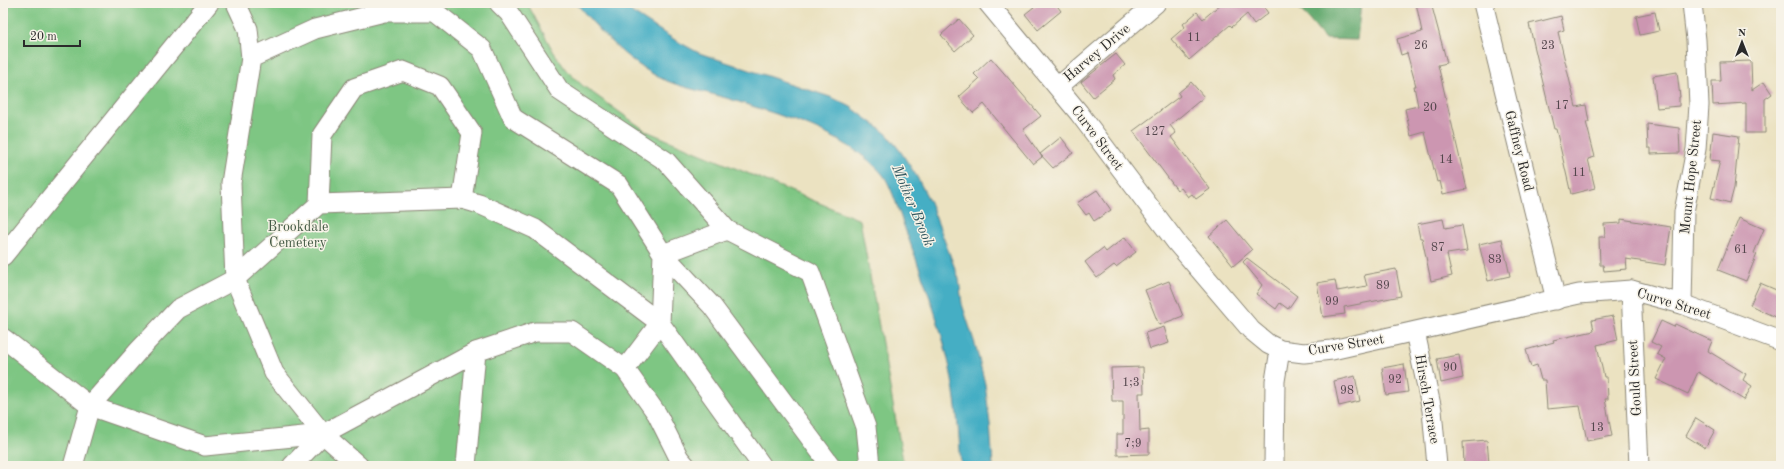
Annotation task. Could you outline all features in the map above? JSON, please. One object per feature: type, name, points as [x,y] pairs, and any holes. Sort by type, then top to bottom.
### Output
[{"type":"street","points":[[3,256],[209,3]]},
{"type":"street","points":[[236,3],[248,29],[251,58],[231,184],[235,279],[274,373],[323,434],[359,466]]},
{"type":"street","points":[[499,3],[509,13],[560,91],[666,161],[727,230],[810,272],[866,427],[870,466]]},
{"type":"street","name":"Curve Street","points":[[988,3],[1096,135],[1176,242],[1251,330],[1268,344],[1280,350],[1292,352],[1325,351],[1580,294],[1631,290],[1682,304],[1781,341]]},
{"type":"street","name":"Harvey Drive","points":[[1058,87],[1156,3]]},
{"type":"street","name":"Gaffney Road","points":[[1483,3],[1556,300]]},
{"type":"street","name":"Mount Hope Street","points":[[1682,304],[1684,212],[1696,149],[1699,105],[1696,40],[1692,3]]},
{"type":"street","points":[[251,58],[315,29],[338,23],[384,12],[435,12],[482,49],[513,118],[619,185],[663,254],[712,306],[831,466]]},
{"type":"street","points":[[319,204],[322,135],[354,88],[403,71],[440,86],[472,133],[462,199]]},
{"type":"street","points":[[73,466],[90,406],[139,350],[178,309],[235,279],[319,204],[462,199],[479,204],[535,229],[660,323],[762,466]]},
{"type":"street","points":[[663,254],[727,230]]},
{"type":"street","points":[[625,369],[660,323],[663,254]]},
{"type":"street","name":"Gould Street","points":[[1631,290],[1639,466]]},
{"type":"street","points":[[292,466],[323,434],[476,352],[535,332],[572,332],[625,369],[657,414],[681,463]]},
{"type":"street","name":"Hirsch Terrace","points":[[1415,332],[1432,410],[1437,466]]},
{"type":"street","points":[[3,340],[90,406],[205,446],[323,434]]},
{"type":"street","points":[[1274,466],[1275,381],[1280,350]]},
{"type":"street","points":[[466,466],[476,352]]},
{"type":"green space","name":"Brookdale Cemetery","points":[[3,3],[527,3],[553,51],[566,70],[583,86],[646,131],[860,220],[904,466],[3,466]]},
{"type":"green space","points":[[1295,3],[1361,3],[1357,40],[1325,39]]},
{"type":"water","name":"Mother Brook","points":[[576,3],[623,3],[633,13],[675,40],[699,53],[833,98],[851,107],[887,134],[917,177],[930,202],[959,279],[962,304],[976,347],[985,384],[993,466],[961,466],[955,402],[945,347],[930,298],[890,187],[883,175],[875,166],[853,149],[829,135],[804,124],[726,98],[686,88],[657,76],[618,49]]},
{"type":"building","points":[[1039,3],[1055,3],[1061,11],[1038,30],[1025,14]]},
{"type":"building","points":[[1222,3],[1261,3],[1268,13],[1254,24],[1247,14],[1232,27],[1230,25],[1189,60],[1171,39],[1185,27],[1183,24],[1197,12],[1203,19]]},
{"type":"building","points":[[1416,3],[1431,3],[1447,63],[1438,65],[1467,189],[1443,194],[1440,181],[1437,182],[1425,132],[1411,136],[1405,109],[1418,106],[1414,86],[1416,86],[1407,53],[1401,55],[1397,39],[1422,32]]},
{"type":"building","points":[[1655,12],[1659,31],[1640,35],[1636,16]]},
{"type":"building","points":[[1561,16],[1564,30],[1558,32],[1576,107],[1586,105],[1589,122],[1586,122],[1595,157],[1588,159],[1595,188],[1571,194],[1529,24]]},
{"type":"building","points":[[959,19],[973,35],[955,51],[941,35]]},
{"type":"building","points":[[1116,54],[1125,65],[1113,75],[1115,79],[1093,97],[1081,82]]},
{"type":"building","points":[[991,58],[1041,116],[1023,130],[1042,157],[1033,164],[984,104],[973,113],[959,97],[979,79],[974,74]]},
{"type":"building","points":[[1751,61],[1752,90],[1764,82],[1772,94],[1765,99],[1765,133],[1746,133],[1746,103],[1713,105],[1712,81],[1721,81],[1720,62]]},
{"type":"building","points":[[1677,72],[1680,97],[1679,106],[1657,108],[1653,76]]},
{"type":"building","points":[[1191,82],[1204,97],[1170,125],[1176,133],[1171,137],[1210,189],[1196,199],[1192,194],[1188,197],[1181,188],[1177,190],[1133,131],[1180,96],[1178,93]]},
{"type":"building","points":[[1647,124],[1679,128],[1680,153],[1651,154],[1651,148],[1648,148]]},
{"type":"building","points":[[1713,132],[1739,136],[1734,188],[1730,203],[1711,198],[1720,161],[1710,160]]},
{"type":"building","points":[[1061,137],[1073,153],[1053,168],[1040,154]]},
{"type":"building","points":[[1097,190],[1111,210],[1094,221],[1089,213],[1086,215],[1077,203]]},
{"type":"building","points":[[1739,218],[1764,229],[1754,253],[1757,254],[1746,281],[1718,270]]},
{"type":"building","points":[[1443,219],[1445,228],[1462,225],[1467,251],[1447,254],[1452,276],[1431,281],[1422,238],[1420,238],[1417,224]]},
{"type":"building","points":[[1621,219],[1671,227],[1665,265],[1626,259],[1627,269],[1604,271],[1603,265],[1600,265],[1599,237],[1605,237],[1604,224],[1621,223]]},
{"type":"building","points":[[1227,220],[1252,250],[1233,266],[1209,236]]},
{"type":"building","points":[[1125,237],[1136,252],[1116,267],[1114,265],[1097,278],[1085,262],[1103,248],[1106,252]]},
{"type":"building","points":[[1502,239],[1510,276],[1488,281],[1479,244]]},
{"type":"building","points":[[1247,258],[1297,296],[1288,309],[1280,303],[1276,309],[1256,294],[1262,285],[1243,262]]},
{"type":"building","points":[[1396,269],[1401,296],[1344,307],[1345,314],[1323,317],[1317,283],[1335,280],[1337,291],[1367,286],[1364,275]]},
{"type":"building","points":[[1169,281],[1183,316],[1159,325],[1145,290]]},
{"type":"building","points":[[1760,283],[1781,292],[1781,320],[1750,305]]},
{"type":"building","points":[[1613,316],[1618,340],[1597,345],[1604,377],[1607,377],[1608,399],[1605,399],[1612,436],[1587,441],[1580,406],[1547,409],[1545,380],[1541,380],[1537,365],[1531,367],[1526,350],[1554,342],[1553,340],[1594,331],[1592,320]]},
{"type":"building","points":[[1661,321],[1674,327],[1675,324],[1712,341],[1708,351],[1746,374],[1743,380],[1752,386],[1744,400],[1698,372],[1688,394],[1656,379],[1666,359],[1657,354],[1661,347],[1651,342]]},
{"type":"building","points":[[1164,327],[1169,343],[1150,349],[1145,333]]},
{"type":"building","points":[[1459,355],[1463,378],[1441,383],[1437,359]]},
{"type":"building","points":[[1404,364],[1408,392],[1386,395],[1382,368]]},
{"type":"building","points":[[1143,367],[1144,393],[1139,393],[1140,431],[1149,430],[1149,454],[1117,455],[1117,434],[1123,434],[1123,401],[1112,401],[1111,368]]},
{"type":"building","points":[[1355,376],[1360,401],[1339,406],[1334,381]]},
{"type":"building","points":[[1696,418],[1715,430],[1705,448],[1686,436]]},
{"type":"building","points":[[1487,440],[1489,463],[1464,465],[1463,442]]}]
